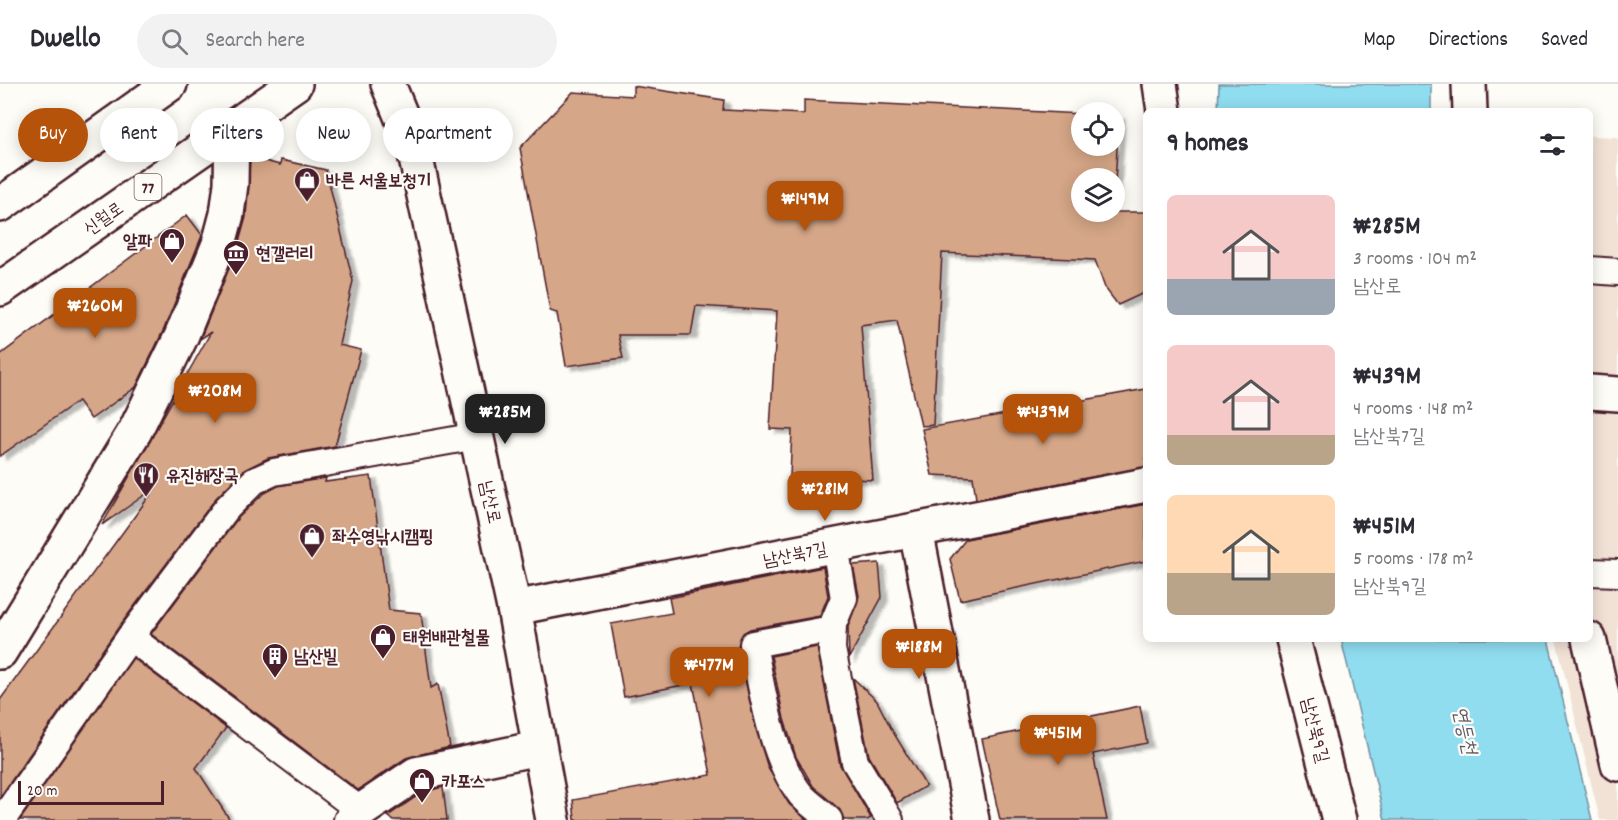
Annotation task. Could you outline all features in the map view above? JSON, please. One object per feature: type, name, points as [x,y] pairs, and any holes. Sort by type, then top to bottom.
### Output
[{"type":"street","points":[[0,205],[170,84]]},
{"type":"street","name":"신월로","points":[[261,108],[295,84]]},
{"type":"street","name":"남산로","points":[[388,84],[413,145],[514,608],[538,748],[554,820]]},
{"type":"street","points":[[1160,84],[1164,108]]},
{"type":"street","points":[[1470,84],[1470,108]]},
{"type":"street","name":"신월로","points":[[0,289],[190,158]]},
{"type":"street","points":[[0,652],[135,431],[181,337],[219,243],[231,184],[231,162]]},
{"type":"street","points":[[1593,392],[1618,394]]},
{"type":"street","name":"남산북7길","points":[[514,608],[1143,486]]},
{"type":"street","points":[[916,530],[972,820]]},
{"type":"street","name":"남산북9길","points":[[1294,642],[1339,820]]},
{"type":"street","points":[[1590,642],[1618,764]]},
{"type":"street","points":[[354,815],[416,774],[538,748]]},
{"type":"lane","points":[[1593,270],[1618,272]]},
{"type":"lane","points":[[2,820],[130,637],[213,525],[254,481],[274,472],[477,436]]},
{"type":"lane","points":[[835,546],[844,598],[831,629],[831,649],[855,762],[890,820]]},
{"type":"lane","points":[[1593,572],[1618,573]]},
{"type":"lane","points":[[829,820],[801,795],[788,773],[768,720],[753,645],[831,629]]},
{"type":"lane","points":[[130,637],[354,815]]},
{"type":"shaded area","points":[[1593,136],[1618,137],[1618,820],[1600,820],[1557,642],[1593,642]]},
{"type":"water","points":[[1219,84],[1431,84],[1431,108],[1218,108]]},
{"type":"water","name":"연등천","points":[[1342,642],[1549,642],[1592,820],[1385,820]]},
{"type":"building","points":[[633,86],[724,100],[723,110],[804,114],[804,100],[1071,113],[1071,156],[1117,156],[1116,168],[1071,168],[1071,222],[1125,222],[1125,212],[1143,212],[1143,293],[1118,305],[1105,288],[1095,260],[942,253],[933,425],[921,426],[897,320],[861,325],[873,480],[790,476],[792,430],[770,429],[777,311],[696,306],[691,335],[618,335],[623,358],[566,366],[557,313],[550,311],[520,148],[573,92],[633,96]]},
{"type":"building","points":[[284,161],[326,170],[353,281],[339,345],[361,350],[335,446],[268,458],[244,470],[216,498],[118,628],[0,797],[0,700],[156,487],[102,525],[211,332],[200,339],[237,249],[246,217],[250,162],[269,162],[280,165]]},
{"type":"building","points":[[187,215],[202,235],[164,329],[136,387],[91,419],[78,401],[0,456],[0,355]]},
{"type":"building","points":[[1143,390],[1143,468],[976,499],[973,477],[932,475],[922,429]]},
{"type":"building","points":[[371,476],[389,610],[421,613],[431,688],[438,684],[450,747],[406,758],[358,790],[151,634],[238,518],[263,494],[278,486],[326,478],[325,482]]},
{"type":"building","points":[[1143,505],[1143,562],[960,600],[950,559],[966,539]]},
{"type":"building","points":[[879,563],[882,597],[849,658],[848,627],[859,596],[853,565]]},
{"type":"building","points":[[823,567],[828,596],[820,616],[750,629],[743,633],[738,646],[755,726],[768,768],[789,804],[807,820],[575,820],[573,800],[711,775],[693,683],[624,697],[611,624],[672,613],[669,598]]},
{"type":"building","points":[[817,647],[840,765],[871,818],[867,820],[844,820],[840,810],[813,786],[796,757],[784,719],[771,656]]},
{"type":"building","points":[[133,658],[226,728],[196,768],[230,820],[20,820]]},
{"type":"building","points":[[853,678],[877,701],[926,786],[897,803],[869,756]]},
{"type":"building","points":[[1140,706],[1147,743],[1093,754],[1107,820],[1000,820],[982,739]]},
{"type":"building","name":"카포스","points":[[443,787],[447,820],[393,820],[388,816],[423,792]]},
{"type":"place","name":"바른 서울보청기","points":[[307,203]]},
{"type":"place","name":"알파","points":[[172,264]]},
{"type":"place","name":"현갤러리","points":[[236,276]]},
{"type":"place","name":"유진해장국","points":[[146,498]]},
{"type":"place","name":"좌수영낚시캠핑","points":[[312,559]]},
{"type":"place","name":"태원배관철물","points":[[383,660]]},
{"type":"place","name":"남산빌","points":[[275,679]]},
{"type":"place","name":"카포스","points":[[422,804]]}]
